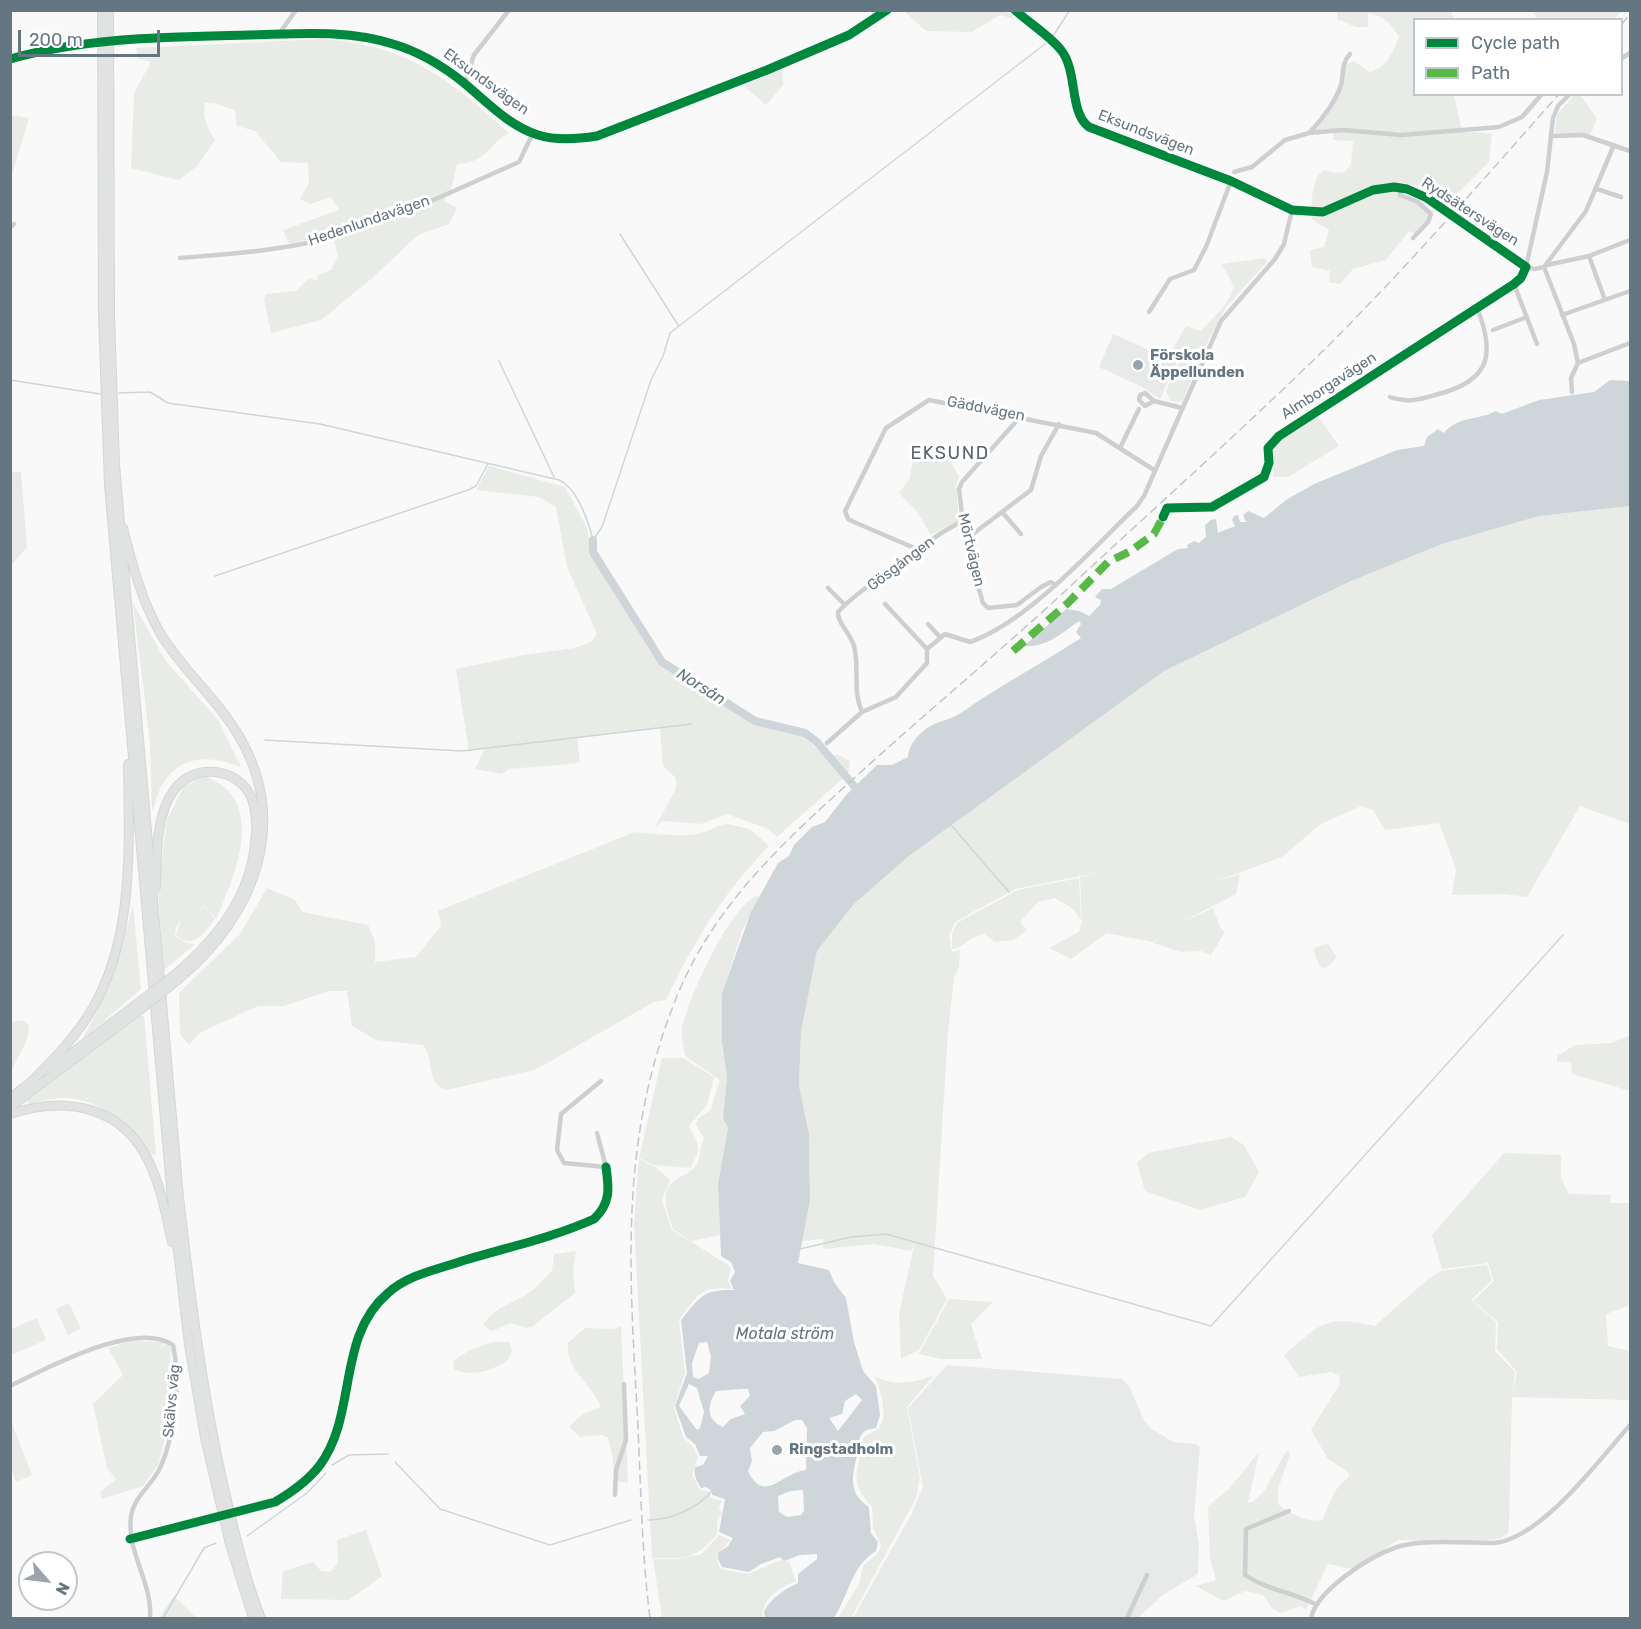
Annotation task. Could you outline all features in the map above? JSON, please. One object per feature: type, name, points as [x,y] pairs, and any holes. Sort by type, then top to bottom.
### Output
[{"type":"highway","points":[[102,10],[105,426],[180,1272],[189,1346],[205,1438],[230,1544],[253,1618]]},
{"type":"highway","points":[[110,10],[110,315],[117,506],[179,1197],[202,1381],[232,1521],[261,1618]]},
{"type":"highway","points":[[10,1107],[178,976],[221,938],[247,897],[260,855],[262,803],[257,781],[243,743],[222,712],[175,656],[145,604],[117,506]]},
{"type":"highway","points":[[28,1085],[68,1044],[89,1014],[106,980],[118,944],[128,853],[128,704]]},
{"type":"highway","points":[[154,921],[159,837],[168,800],[180,782],[195,774],[213,771],[231,776],[246,790],[255,809],[257,830],[251,868],[242,893],[224,925],[178,976]]},
{"type":"highway","points":[[10,1098],[134,1010]]},
{"type":"highway","points":[[10,1114],[39,1106],[71,1105],[98,1113],[123,1128],[139,1145],[153,1173],[180,1272]]},
{"type":"street","points":[[279,34],[296,10]]},
{"type":"street","points":[[465,83],[474,55],[509,10]]},
{"type":"street","name":"Eksundsvägen","points":[[10,59],[82,43],[127,39],[342,34],[394,44],[424,56],[465,83],[501,115],[533,133],[564,139],[597,136],[767,70],[849,35],[887,10]]},
{"type":"street","name":"Eksundsvägen","points":[[1015,10],[1061,50],[1070,65],[1083,123],[1123,141],[1230,181],[1292,210]]},
{"type":"street","points":[[1309,133],[1337,95],[1343,66],[1350,54]]},
{"type":"street","points":[[1234,172],[1252,167],[1285,141],[1309,133],[1342,130],[1401,135],[1436,130],[1476,131],[1499,127],[1522,117],[1540,96]]},
{"type":"street","points":[[1568,96],[1555,111],[1540,210],[1526,267],[1534,269],[1562,260],[1589,256],[1630,240]]},
{"type":"street","name":"Hedenlundavägen","points":[[180,258],[286,248],[324,239],[412,208],[519,162],[533,133]]},
{"type":"street","points":[[1552,136],[1583,135],[1630,151]]},
{"type":"street","points":[[1544,267],[1586,211],[1614,145]]},
{"type":"street","points":[[1149,312],[1170,279],[1194,270],[1206,247],[1230,181]]},
{"type":"street","points":[[1401,187],[1400,195],[1418,202],[1431,214],[1428,222],[1413,238]]},
{"type":"street","name":"Rydsätersvägen","points":[[1292,210],[1323,212],[1373,190],[1401,187],[1417,192],[1526,267]]},
{"type":"street","points":[[1597,189],[1621,197]]},
{"type":"street","points":[[927,649],[945,634],[965,641],[976,640],[1024,610],[1137,506],[1144,496],[1221,321],[1268,267],[1284,244],[1292,210]]},
{"type":"street","points":[[1589,256],[1605,300]]},
{"type":"street","name":"Almborgavägen","points":[[1163,517],[1167,508],[1212,507],[1264,477],[1270,444],[1279,436],[1514,284],[1521,278],[1526,267]]},
{"type":"street","points":[[1544,267],[1563,315],[1578,363],[1571,378],[1572,392]]},
{"type":"street","points":[[1514,284],[1538,345]]},
{"type":"street","points":[[1563,315],[1630,291]]},
{"type":"street","points":[[1390,397],[1411,402],[1458,389],[1471,380],[1482,367],[1488,348],[1477,308]]},
{"type":"street","points":[[1493,330],[1527,317]]},
{"type":"street","points":[[1578,363],[1630,343]]},
{"type":"street","name":"Gäddvägen","points":[[919,550],[903,541],[869,530],[845,515],[886,428],[929,400],[1021,416],[1096,433],[1154,470]]},
{"type":"street","points":[[1154,401],[1182,408]]},
{"type":"street","points":[[1120,448],[1139,409]]},
{"type":"street","name":"Mörtvägen","points":[[1021,416],[965,477],[959,489],[965,540],[982,600],[988,608],[1017,605],[1045,584],[1054,584]]},
{"type":"street","points":[[965,540],[1031,490],[1041,456],[1059,424]]},
{"type":"street","points":[[1003,513],[1021,534]]},
{"type":"street","name":"Gösgången","points":[[843,606],[954,525],[962,522]]},
{"type":"street","points":[[828,588],[843,606],[837,615],[854,648],[857,673],[855,693],[862,712]]},
{"type":"street","points":[[827,743],[862,712],[896,697],[927,663],[927,649],[885,604]]},
{"type":"street","points":[[928,624],[940,637]]},
{"type":"street","points":[[602,1081],[561,1114],[557,1150],[564,1163],[606,1167]]},
{"type":"street","points":[[234,1513],[274,1502],[294,1490],[321,1463],[332,1443],[355,1344],[372,1310],[388,1292],[417,1275],[594,1218],[601,1212],[609,1196],[606,1167],[597,1133]]},
{"type":"street","name":"Skälvs väg","points":[[10,1386],[105,1345],[129,1338],[167,1340],[173,1345],[176,1357],[175,1403],[170,1440],[159,1470],[137,1498],[131,1515],[130,1539],[149,1597],[150,1618]]},
{"type":"street","points":[[615,1495],[616,1470],[626,1440],[624,1384]]},
{"type":"street","points":[[1311,1618],[1315,1604],[1337,1583],[1378,1556],[1399,1546],[1506,1542],[1521,1535],[1556,1507],[1630,1425]]},
{"type":"street","points":[[1288,1510],[1246,1529],[1243,1576],[1272,1590],[1302,1597],[1315,1604]]},
{"type":"street","points":[[130,1539],[218,1517]]},
{"type":"street","points":[[1127,1618],[1147,1575]]},
{"type":"shaded area","points":[[904,11],[1006,11],[1015,19],[1000,15],[972,32],[926,31]]},
{"type":"shaded area","points":[[1337,11],[1451,11],[1454,18],[1413,18],[1413,96],[1454,96],[1462,131],[1492,134],[1489,162],[1449,202],[1428,188],[1402,183],[1400,192],[1425,207],[1430,218],[1417,234],[1409,231],[1386,260],[1353,269],[1340,284],[1329,282],[1330,271],[1312,267],[1310,250],[1324,247],[1329,230],[1312,220],[1312,200],[1316,179],[1324,170],[1335,173],[1345,172],[1351,164],[1353,141],[1333,140],[1333,132],[1309,133],[1337,95],[1343,66],[1354,61],[1370,72],[1376,70],[1389,59],[1399,37],[1390,24],[1368,13],[1368,27],[1356,27],[1337,19]]},
{"type":"shaded area","points":[[1533,11],[1622,11],[1615,18],[1537,18]]},
{"type":"shaded area","points":[[323,39],[379,49],[425,68],[466,96],[509,133],[481,157],[467,163],[457,164],[452,186],[444,201],[457,208],[449,224],[418,235],[371,279],[321,320],[271,333],[264,299],[266,294],[296,291],[308,279],[317,280],[318,275],[331,270],[338,256],[332,233],[289,244],[283,230],[339,210],[331,197],[310,204],[300,199],[309,183],[308,163],[280,162],[256,131],[237,126],[235,110],[213,103],[205,103],[204,113],[215,140],[197,166],[179,180],[131,168],[134,93],[151,62],[138,59],[136,48]]},
{"type":"shaded area","points":[[782,69],[783,85],[766,105],[743,85]]},
{"type":"shaded area","points":[[1573,96],[1581,96],[1597,118],[1590,135],[1555,133],[1557,115]]},
{"type":"shaded area","points":[[10,115],[29,118],[11,178]]},
{"type":"shaded area","points":[[1265,258],[1267,262],[1226,307],[1209,339],[1182,402],[1170,401],[1166,391],[1179,362],[1171,352],[1186,326],[1201,331],[1225,304],[1232,292],[1231,281],[1221,264]]},
{"type":"shaded area","name":"Förskola Äppellunden","points":[[1113,334],[1177,362],[1160,399],[1142,387],[1099,367]]},
{"type":"shaded area","points":[[1318,416],[1339,446],[1288,477],[1273,477],[1274,467],[1270,451],[1277,441]]},
{"type":"shaded area","points":[[932,443],[942,446],[959,477],[956,485],[959,520],[931,535],[916,510],[899,493],[910,478],[913,459]]},
{"type":"shaded area","points":[[489,466],[565,487],[587,528],[591,552],[649,650],[661,665],[753,723],[799,733],[830,760],[836,754],[850,761],[848,774],[777,837],[766,828],[727,814],[701,824],[663,821],[655,827],[676,789],[676,778],[663,766],[660,728],[577,738],[580,763],[509,769],[502,774],[475,769],[485,749],[469,751],[456,669],[523,655],[575,648],[591,642],[597,634],[567,567],[556,507],[539,497],[476,490]]},
{"type":"shaded area","points":[[11,472],[21,472],[27,547],[11,566]]},
{"type":"shaded area","points":[[1630,506],[1630,824],[1580,806],[1527,897],[1503,894],[1452,895],[1456,869],[1439,823],[1385,830],[1373,810],[1361,806],[1321,824],[1282,857],[1214,882],[1240,874],[1236,894],[1180,923],[1213,908],[1220,927],[1225,932],[1211,955],[1201,951],[1180,952],[1154,943],[1164,933],[1153,942],[1107,933],[1071,959],[1049,948],[1079,932],[1082,921],[1080,877],[1100,872],[1015,889],[955,922],[949,935],[952,952],[960,950],[959,967],[954,977],[948,1031],[933,1276],[947,1299],[919,1350],[901,1359],[899,1314],[915,1241],[911,1251],[874,1244],[823,1249],[824,1239],[801,1241],[810,1200],[809,1134],[799,1086],[801,1032],[817,951],[854,904],[909,856],[1164,671],[1351,581],[1442,544],[1539,516]]},
{"type":"shaded area","points":[[133,603],[165,660],[218,720],[241,767],[209,759],[180,766],[162,785],[152,813],[150,743]]},
{"type":"shaded area","points":[[204,776],[224,787],[236,801],[241,819],[242,839],[238,860],[216,919],[204,905],[200,908],[204,906],[215,919],[198,938],[188,941],[176,935],[181,921],[176,927],[175,936],[186,943],[195,944],[164,970],[158,890],[167,820],[184,786]]},
{"type":"shaded area","points":[[727,824],[750,829],[769,846],[738,881],[711,918],[666,1000],[654,1002],[535,1070],[446,1090],[435,1082],[429,1057],[423,1045],[376,1040],[352,1026],[347,991],[329,991],[284,1006],[258,1006],[199,1033],[189,1045],[180,1034],[179,993],[240,934],[267,888],[295,900],[302,912],[368,925],[375,941],[375,962],[416,957],[441,926],[438,911],[635,832],[690,835]]},
{"type":"shaded area","points":[[1079,878],[1081,920],[1072,908],[1055,898],[1038,902],[1020,922],[1027,930],[1013,940],[995,942],[984,934],[952,949],[952,934],[957,923],[1018,890]]},
{"type":"shaded area","points":[[760,895],[742,931],[722,993],[722,1042],[727,1077],[723,1118],[728,1128],[718,1184],[720,1235],[691,1241],[673,1229],[666,1204],[667,1191],[674,1181],[690,1172],[697,1164],[704,1138],[696,1125],[698,1118],[710,1111],[720,1080],[685,1056],[682,1029],[701,976],[724,932],[749,901]]},
{"type":"shaded area","points":[[133,905],[141,989],[81,1041],[98,1009],[118,958]]},
{"type":"shaded area","points":[[1328,944],[1337,957],[1326,968],[1320,967],[1313,950],[1320,945]]},
{"type":"shaded area","points":[[140,1016],[144,1016],[156,1154],[152,1155],[113,1115],[89,1102],[61,1098],[29,1104],[27,1101]]},
{"type":"shaded area","points":[[23,1020],[29,1026],[28,1033],[11,1075],[11,1022]]},
{"type":"shaded area","points":[[1630,1035],[1630,1091],[1572,1074],[1571,1062],[1557,1062],[1557,1056],[1575,1045],[1612,1043]]},
{"type":"shaded area","points":[[662,1058],[683,1058],[714,1077],[707,1105],[689,1126],[698,1147],[690,1168],[654,1165],[639,1158]]},
{"type":"shaded area","points":[[1231,1137],[1244,1145],[1259,1172],[1245,1197],[1200,1210],[1145,1191],[1137,1163],[1148,1153]]},
{"type":"shaded area","points":[[1504,1153],[1561,1155],[1561,1178],[1569,1194],[1611,1195],[1610,1203],[1630,1203],[1630,1305],[1606,1314],[1608,1346],[1630,1351],[1630,1400],[1512,1397],[1509,1526],[1508,1533],[1499,1539],[1464,1542],[1398,1540],[1353,1569],[1328,1564],[1306,1610],[1301,1606],[1280,1613],[1272,1608],[1263,1595],[1245,1591],[1224,1601],[1196,1586],[1216,1580],[1210,1558],[1208,1506],[1228,1490],[1259,1452],[1248,1503],[1253,1502],[1265,1490],[1286,1451],[1290,1452],[1278,1489],[1278,1504],[1304,1519],[1322,1520],[1335,1491],[1349,1476],[1348,1472],[1328,1459],[1311,1430],[1340,1384],[1339,1376],[1332,1372],[1299,1377],[1284,1355],[1316,1329],[1325,1324],[1345,1321],[1375,1326],[1428,1279],[1441,1271],[1487,1265],[1492,1280],[1471,1300],[1496,1322],[1495,1351],[1515,1372],[1513,1394],[1517,1372],[1497,1349],[1498,1322],[1473,1301],[1494,1281],[1488,1263],[1442,1269],[1432,1235]]},
{"type":"shaded area","points":[[639,1159],[654,1166],[670,1180],[662,1200],[671,1229],[731,1267],[728,1281],[732,1289],[713,1289],[700,1294],[679,1320],[685,1373],[674,1407],[683,1437],[694,1448],[698,1457],[692,1474],[700,1490],[710,1492],[711,1498],[722,1501],[719,1508],[722,1514],[717,1522],[717,1534],[702,1549],[682,1558],[652,1558],[634,1224]]},
{"type":"shaded area","points":[[576,1251],[573,1272],[575,1293],[533,1326],[526,1328],[511,1323],[492,1331],[483,1325],[497,1310],[527,1294],[552,1271],[554,1254]]},
{"type":"shaded area","points":[[949,1299],[993,1302],[971,1324],[982,1359],[941,1359],[919,1354]]},
{"type":"shaded area","points":[[69,1303],[81,1329],[68,1335],[56,1309]]},
{"type":"shaded area","points":[[37,1318],[46,1340],[11,1355],[11,1329]]},
{"type":"shaded area","points":[[621,1326],[628,1483],[614,1481],[613,1459],[608,1438],[602,1435],[580,1437],[569,1426],[585,1413],[601,1407],[575,1369],[568,1352],[568,1343],[585,1328],[613,1329]]},
{"type":"shaded area","points":[[130,1341],[165,1342],[159,1349],[166,1343],[171,1348],[164,1442],[158,1465],[143,1486],[102,1499],[100,1492],[116,1479],[107,1468],[93,1404],[123,1375],[108,1348]]},
{"type":"shaded area","points":[[492,1342],[509,1342],[512,1351],[508,1360],[482,1372],[468,1373],[454,1369],[453,1361],[470,1350]]},
{"type":"shaded area","points":[[947,1365],[1122,1379],[1130,1388],[1150,1428],[1173,1442],[1196,1444],[1200,1447],[1194,1516],[1199,1544],[1198,1574],[1164,1594],[1138,1618],[853,1618],[912,1513],[923,1487],[908,1408]]},
{"type":"shaded area","points":[[934,1375],[907,1407],[920,1478],[916,1498],[851,1618],[838,1618],[859,1584],[863,1566],[879,1552],[881,1544],[873,1528],[872,1507],[859,1489],[857,1482],[863,1438],[879,1428],[882,1422],[883,1402],[875,1376],[889,1382],[904,1383]]},
{"type":"shaded area","points":[[11,1421],[32,1475],[16,1482],[11,1468]]},
{"type":"shaded area","points":[[366,1530],[382,1576],[349,1600],[281,1599],[283,1571],[313,1562],[321,1571],[331,1572],[338,1562],[337,1540]]},
{"type":"shaded area","points":[[719,1535],[730,1540],[718,1556],[717,1560],[721,1569],[749,1574],[780,1560],[789,1562],[796,1581],[778,1590],[768,1600],[763,1611],[763,1618],[662,1618],[653,1559],[679,1559],[702,1554]]},
{"type":"shaded area","points":[[174,1596],[196,1618],[159,1618]]},
{"type":"water","name":"Motala ström","points":[[1610,380],[1630,381],[1630,506],[1539,516],[1442,544],[1351,581],[1164,671],[909,856],[854,904],[817,951],[801,1032],[799,1086],[809,1134],[810,1200],[798,1263],[829,1270],[834,1282],[846,1298],[854,1342],[863,1371],[876,1386],[880,1415],[876,1428],[869,1429],[860,1437],[853,1482],[857,1495],[869,1507],[871,1533],[878,1542],[876,1551],[868,1557],[856,1573],[834,1618],[765,1618],[764,1611],[767,1606],[779,1594],[798,1583],[798,1574],[817,1559],[817,1554],[800,1555],[784,1561],[780,1557],[761,1564],[749,1572],[722,1567],[718,1553],[728,1546],[733,1538],[719,1532],[725,1499],[712,1495],[712,1491],[706,1487],[701,1488],[698,1483],[695,1467],[703,1465],[708,1456],[700,1456],[695,1444],[686,1437],[675,1406],[687,1373],[681,1320],[703,1296],[715,1291],[734,1290],[730,1281],[735,1272],[731,1262],[721,1256],[718,1184],[728,1128],[723,1118],[727,1077],[722,1042],[722,993],[751,912],[778,863],[789,856],[794,845],[812,827],[825,822],[847,794],[877,765],[892,765],[908,757],[914,741],[927,728],[957,715],[1081,638],[1076,632],[1081,624],[1079,621],[1047,642],[1024,646],[1066,609],[1079,611],[1089,616],[1100,605],[1101,600],[1095,597],[1102,589],[1111,589],[1178,549],[1188,548],[1187,545],[1194,541],[1199,543],[1206,537],[1205,525],[1211,520],[1216,519],[1218,533],[1235,526],[1232,520],[1234,516],[1238,515],[1240,522],[1246,522],[1243,515],[1248,511],[1264,518],[1286,500],[1314,484],[1397,450],[1424,446],[1427,437],[1438,429],[1444,433],[1462,421],[1496,411],[1502,414],[1539,400],[1594,392]],"holes":[[[707,1342],[711,1356],[709,1373],[699,1379],[693,1377],[692,1363],[699,1343]],[[689,1384],[697,1388],[704,1412],[700,1428],[697,1430],[679,1406]],[[748,1389],[750,1396],[740,1406],[745,1414],[731,1419],[723,1427],[717,1424],[711,1416],[711,1402],[716,1391]],[[856,1394],[862,1400],[838,1431],[829,1418],[842,1414],[845,1401]],[[795,1420],[802,1420],[807,1428],[806,1470],[767,1486],[760,1486],[754,1481],[748,1471],[752,1461],[750,1448],[763,1432],[774,1431]],[[803,1490],[804,1511],[801,1515],[787,1517],[779,1512],[778,1496],[790,1491]]]},
{"type":"waterway","points":[[1053,36],[1070,10]]},
{"type":"waterway","points":[[593,540],[602,527],[651,380],[663,356],[670,333],[1045,44]]},
{"type":"waterway","points":[[620,234],[678,325]]},
{"type":"waterway","points":[[499,361],[554,477]]},
{"type":"waterway","points":[[10,380],[100,394]]},
{"type":"waterway","points":[[119,393],[150,392],[168,403],[320,424],[559,480],[576,497],[593,539]]},
{"type":"waterway","points":[[215,576],[468,490],[476,486],[488,464]]},
{"type":"waterway","name":"Norsån","points":[[593,540],[593,552],[662,662],[755,721],[805,733],[817,742],[854,786]]},
{"type":"waterway","points":[[265,740],[462,751],[692,724]]},
{"type":"waterway","points":[[951,825],[1009,892]]},
{"type":"waterway","points":[[800,1249],[851,1237],[886,1234],[1211,1326],[1563,935]]},
{"type":"waterway","points":[[332,1465],[349,1455],[388,1454]]},
{"type":"waterway","points":[[395,1462],[440,1509],[550,1545],[631,1520]]},
{"type":"waterway","points":[[247,1536],[307,1493],[326,1473]]},
{"type":"waterway","points":[[648,1520],[665,1518],[683,1512],[699,1503],[712,1491]]},
{"type":"waterway","points":[[163,1618],[204,1548],[216,1543]]},
{"type":"railway","points":[[1623,23],[1630,14]]},
{"type":"railway","points":[[650,1618],[643,1548],[632,1317],[632,1210],[636,1157],[644,1104],[658,1051],[677,996],[712,930],[756,873],[807,821],[1013,639],[1327,347],[1416,254],[1557,96]]},
{"type":"marked path","points":[[1013,651],[1068,603],[1108,562],[1129,552],[1154,534],[1163,517]]},
{"type":"cycle path","points":[[10,59],[99,42],[189,36],[304,33],[358,36],[393,44],[431,60],[456,77],[508,120],[527,131],[553,138],[575,139],[597,136],[767,70],[849,35],[887,10]]},
{"type":"cycle path","points":[[1015,10],[1061,50],[1070,69],[1079,112],[1089,127],[1231,181],[1292,210],[1323,212],[1373,190],[1394,187],[1407,189],[1427,198],[1526,267],[1521,278],[1514,284],[1279,436],[1268,448],[1269,463],[1264,477],[1212,507],[1167,508],[1163,517]]},
{"type":"cycle path","points":[[130,1539],[275,1502],[299,1486],[320,1465],[332,1444],[361,1331],[372,1311],[388,1293],[422,1274],[545,1237],[594,1219],[600,1213],[608,1195],[606,1167]]},
{"type":"place","name":"Förskola Äppellunden","points":[[1138,365]]},
{"type":"place","name":"Ringstadholm","points":[[777,1450]]},
{"type":"district","name":"EKSUND","points":[[950,454]]}]
